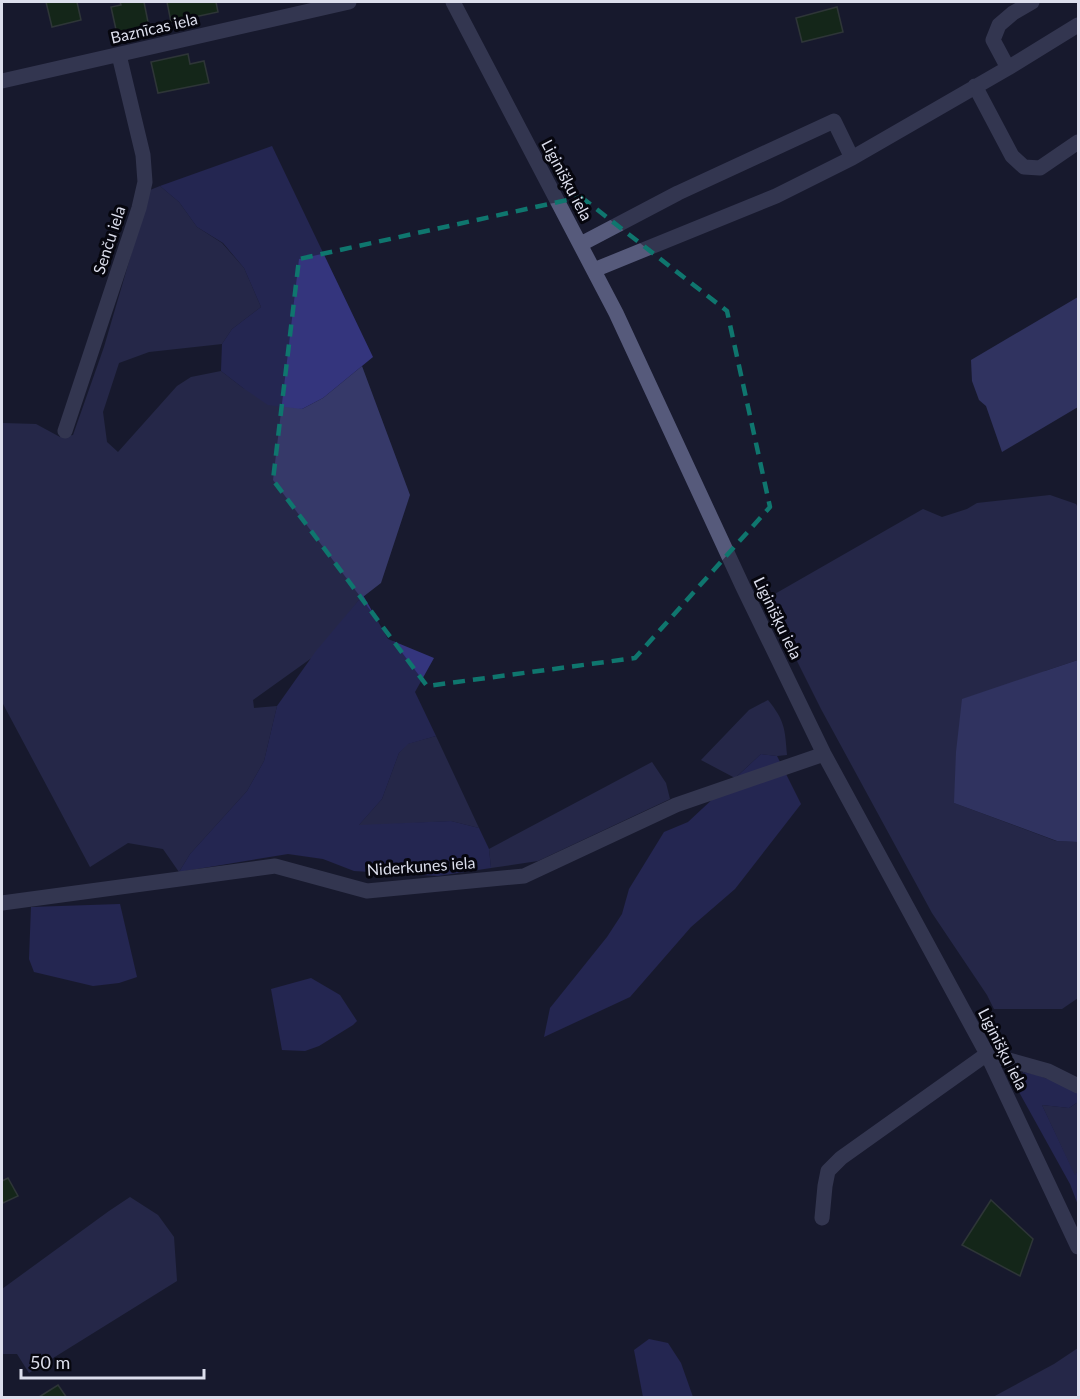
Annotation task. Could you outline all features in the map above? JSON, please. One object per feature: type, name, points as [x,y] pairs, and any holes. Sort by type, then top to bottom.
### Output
[{"type":"street","name":"Baznīcas iela","points":[[2,81],[349,2]]},
{"type":"street","name":"Liginišķu iela","points":[[453,2],[616,313],[743,587],[824,754],[987,1054],[1078,1247]]},
{"type":"street","points":[[1008,68],[993,40],[999,25],[1032,2]]},
{"type":"street","points":[[594,270],[776,196],[852,158],[1078,25]]},
{"type":"street","name":"Senču iela","points":[[65,431],[139,208],[145,182],[143,155],[119,55]]},
{"type":"street","points":[[975,86],[1012,156],[1024,167],[1040,168],[1078,142]]},
{"type":"street","points":[[580,244],[678,193],[834,121],[852,158]]},
{"type":"street","name":"Niderkunes iela","points":[[2,903],[275,866],[367,891],[524,876],[676,805],[824,754]]},
{"type":"street","points":[[822,1218],[828,1172],[841,1158],[987,1054],[1048,1071],[1078,1086]]},
{"type":"highlighted area","points":[[581,197],[727,311],[770,507],[635,658],[427,686],[273,480],[299,259]]},
{"type":"shaded area","points":[[272,146],[373,357],[323,398],[302,409],[268,405],[221,371],[222,344],[232,329],[261,307],[244,268],[223,243],[197,227],[179,202],[160,186]]},
{"type":"shaded area","points":[[160,186],[179,202],[197,227],[222,243],[244,268],[261,307],[232,329],[222,344],[149,352],[119,363],[103,412],[107,442],[118,452],[177,386],[191,377],[221,371],[243,388],[302,409],[323,398],[362,366],[410,495],[381,583],[359,600],[313,657],[253,700],[254,708],[277,706],[264,761],[247,791],[190,854],[179,872],[163,849],[128,843],[90,867],[2,702],[2,423],[36,424],[60,437],[73,435],[104,347],[150,190]]},
{"type":"shaded area","points":[[1078,297],[1078,407],[1002,452],[986,406],[979,400],[972,381],[971,360]]},
{"type":"shaded area","points":[[1050,495],[1076,504],[1078,508],[1078,660],[1045,671],[954,803],[1056,841],[1078,842],[1078,998],[1062,1009],[994,1009],[932,913],[821,709],[766,599],[923,509],[942,517],[967,509],[977,503]]},
{"type":"shaded area","points":[[363,595],[388,639],[434,658],[415,692],[436,736],[408,744],[399,753],[382,799],[359,825],[451,821],[479,828],[489,849],[491,868],[438,876],[354,871],[323,859],[288,854],[179,872],[190,854],[247,791],[264,761],[277,706],[316,651]]},
{"type":"shaded area","points":[[1078,660],[1078,842],[1057,841],[954,803],[956,752],[962,699]]},
{"type":"shaded area","points":[[768,700],[783,726],[787,755],[761,754],[735,778],[701,760],[749,710]]},
{"type":"shaded area","points":[[436,736],[479,828],[451,821],[358,826],[382,799],[399,753],[407,744]]},
{"type":"shaded area","points":[[761,754],[777,756],[801,804],[735,889],[691,927],[630,997],[544,1037],[550,1008],[607,937],[622,914],[629,889],[664,832],[688,822]]},
{"type":"shaded area","points":[[652,762],[666,783],[670,799],[538,861],[491,868],[489,849]]},
{"type":"shaded area","points":[[120,904],[137,977],[119,983],[93,986],[34,972],[29,959],[31,907]]},
{"type":"shaded area","points":[[311,978],[340,995],[357,1021],[319,1046],[305,1051],[282,1050],[271,989]]},
{"type":"shaded area","points":[[1023,1072],[1078,1090],[1078,1102],[1069,1108],[1042,1105],[1075,1175],[1078,1170],[1078,1205],[1070,1184],[1019,1092]]},
{"type":"shaded area","points":[[1078,1102],[1078,1170],[1075,1176],[1042,1105],[1069,1108]]},
{"type":"shaded area","points":[[130,1197],[158,1215],[174,1237],[177,1281],[29,1373],[17,1354],[2,1354],[2,1289]]},
{"type":"shaded area","points":[[649,1339],[668,1343],[681,1363],[693,1397],[643,1397],[634,1350]]},
{"type":"shaded area","points":[[1078,1348],[1078,1397],[993,1397],[1054,1364]]},
{"type":"building","points":[[46,2],[77,2],[81,20],[52,27]]},
{"type":"building","points":[[120,2],[144,2],[149,27],[117,34],[111,7],[121,5]]},
{"type":"building","points":[[167,2],[216,2],[218,12],[171,22]]},
{"type":"building","points":[[837,7],[843,32],[802,42],[796,18]]},
{"type":"building","points":[[188,54],[190,64],[204,61],[209,83],[158,93],[151,62]]},
{"type":"building","points":[[8,1178],[18,1196],[3,1203],[2,1181]]},
{"type":"building","points":[[991,1200],[1033,1239],[1020,1276],[962,1245]]},
{"type":"building","points":[[58,1385],[67,1398],[39,1397]]}]
